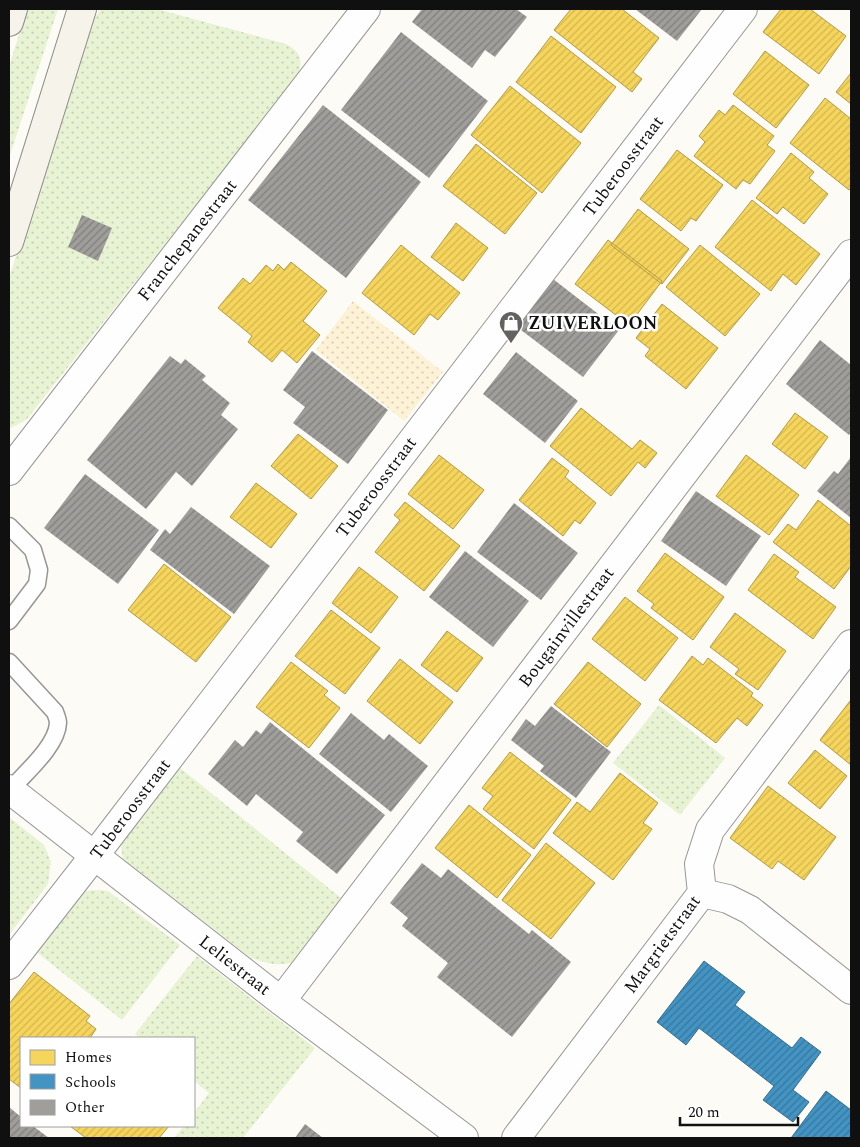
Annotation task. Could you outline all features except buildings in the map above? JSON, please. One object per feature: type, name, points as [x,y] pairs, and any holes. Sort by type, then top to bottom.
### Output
[{"type":"main road","points":[[9,22],[13,9]]},
{"type":"main road","points":[[9,242],[82,9]]},
{"type":"street","name":"Franchepanestraat","points":[[9,471],[366,9]]},
{"type":"street","name":"Tuberoosstraat","points":[[9,965],[743,9]]},
{"type":"street","name":"Bougainvillestraat","points":[[281,1001],[851,254]]},
{"type":"street","name":"Margrietstraat","points":[[516,1138],[702,893],[699,864],[710,830],[851,644]]},
{"type":"street","name":"Leliestraat","points":[[9,789],[281,1001],[464,1138]]},
{"type":"street","points":[[702,893],[728,899],[750,910],[851,990]]},
{"type":"lane","points":[[9,526],[33,550],[39,570],[37,584],[9,621]]},
{"type":"lane","points":[[9,662],[55,712],[58,722],[55,734],[47,749],[9,789]]},
{"type":"green space","points":[[27,9],[58,9],[9,158],[9,66]]},
{"type":"green space","points":[[101,9],[157,9],[286,44],[295,50],[299,56],[299,74],[27,419],[9,428],[9,278],[88,33]]},
{"type":"green space","points":[[659,705],[725,758],[680,815],[613,763]]},
{"type":"green space","points":[[174,763],[341,898],[291,963],[270,963],[250,957],[123,859],[119,836]]},
{"type":"green space","points":[[9,817],[44,845],[51,862],[48,884],[9,935]]},
{"type":"green space","points":[[81,891],[108,891],[180,945],[122,1020],[34,950]]},
{"type":"green space","points":[[197,956],[315,1048],[243,1138],[174,1138],[183,1127],[195,1127],[195,1112],[209,1093],[195,1082],[195,1037],[139,1037],[135,1034]]},
{"type":"sand","points":[[353,301],[443,372],[404,421],[316,350]]},
{"type":"place","name":"ZUIVERLOON","points":[[511,344]]}]
